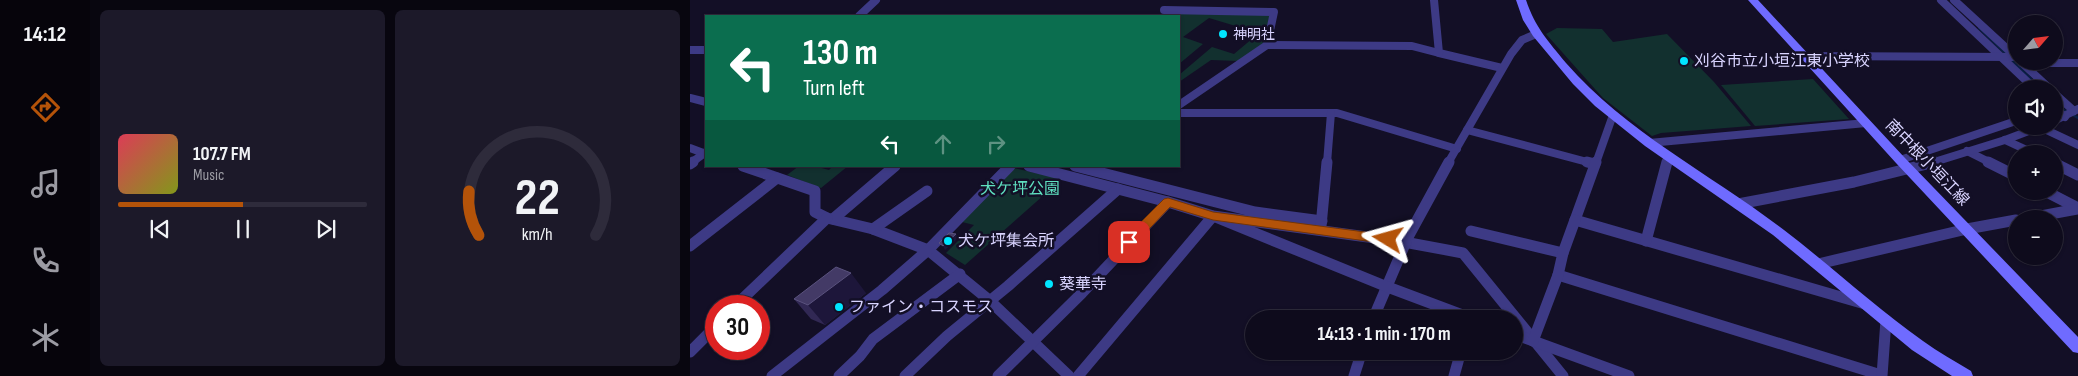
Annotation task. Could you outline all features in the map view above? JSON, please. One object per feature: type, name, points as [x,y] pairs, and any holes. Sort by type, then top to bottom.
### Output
[{"type":"street","points":[[860,15],[876,0]]},
{"type":"street","points":[[1169,0],[1163,13],[1274,12],[1267,45]]},
{"type":"street","points":[[1434,0],[1438,53]]},
{"type":"street","points":[[1521,0],[1528,20],[1536,34],[1577,82],[1613,115],[1649,143],[1778,232],[1917,345],[1965,376]]},
{"type":"street","name":"南中根小垣江線","points":[[1754,0],[1909,170],[2078,347]]},
{"type":"street","points":[[1941,0],[2004,57],[2026,80]]},
{"type":"street","points":[[1954,0],[2008,50]]},
{"type":"street","points":[[1376,310],[1404,242],[1502,68],[1523,39],[1536,34]]},
{"type":"street","points":[[1180,104],[1267,45],[1412,46],[1502,68]]},
{"type":"street","points":[[690,50],[705,50]]},
{"type":"street","points":[[1805,56],[2008,58]]},
{"type":"street","points":[[2063,57],[2078,58]]},
{"type":"street","points":[[2063,62],[2078,63]]},
{"type":"street","points":[[2030,70],[2040,80]]},
{"type":"street","points":[[690,98],[705,102]]},
{"type":"street","points":[[2063,103],[2071,113]]},
{"type":"street","points":[[1180,113],[1338,113],[1457,149]]},
{"type":"street","points":[[1321,226],[1331,113]]},
{"type":"street","points":[[1533,341],[1558,275],[1562,253],[1613,115]]},
{"type":"street","points":[[1649,143],[1866,123]]},
{"type":"street","points":[[1900,160],[2008,124]]},
{"type":"street","points":[[1467,130],[1595,164]]},
{"type":"street","points":[[1738,204],[1835,187],[1909,170],[2019,135]]},
{"type":"street","points":[[2057,135],[2078,145]]},
{"type":"street","points":[[2005,140],[2016,145]]},
{"type":"street","points":[[690,148],[705,153]]},
{"type":"street","points":[[1967,151],[2008,172]]},
{"type":"street","points":[[690,164],[705,154]]},
{"type":"street","points":[[1646,241],[1669,156]]},
{"type":"street","points":[[746,167],[815,191],[815,212],[830,218],[873,229],[928,250],[960,274],[1069,376]]},
{"type":"street","points":[[747,295],[830,218],[894,167]]},
{"type":"street","points":[[772,376],[882,290],[928,250],[1009,167]]},
{"type":"street","points":[[1033,167],[1168,202],[1213,216],[1385,286],[1450,310]]},
{"type":"street","points":[[1089,182],[1095,168],[1255,212],[1463,253],[1563,376]]},
{"type":"street","points":[[2063,168],[2078,175]]},
{"type":"street","points":[[690,246],[777,178]]},
{"type":"street","points":[[905,376],[989,300],[1118,189]]},
{"type":"street","points":[[873,229],[927,191]]},
{"type":"street","points":[[2063,200],[2078,208]]},
{"type":"street","points":[[998,376],[1034,342],[1168,202]]},
{"type":"street","points":[[2063,211],[2078,208]]},
{"type":"street","points":[[1213,216],[1321,226]]},
{"type":"street","points":[[1078,376],[1213,216]]},
{"type":"street","points":[[1575,220],[1866,304]]},
{"type":"street","points":[[1818,264],[1967,229],[2008,221]]},
{"type":"street","points":[[1471,231],[1562,253]]},
{"type":"street","points":[[839,376],[860,356],[874,339],[960,274]]},
{"type":"street","points":[[1558,275],[1881,376],[1886,320]]},
{"type":"street","points":[[690,352],[705,337]]},
{"type":"street","points":[[1523,337],[1628,376]]},
{"type":"street","points":[[1354,376],[1359,360]]},
{"type":"street","points":[[1454,376],[1458,360]]},
{"type":"green space","points":[[1167,13],[1270,14],[1263,44],[1238,61],[1211,60],[1180,81],[1180,74],[1212,47],[1234,54],[1259,33],[1209,18],[1183,37],[1203,44],[1180,63],[1180,15],[1166,15]]},
{"type":"green space","points":[[1557,28],[1602,29],[1613,42],[1667,34],[1714,82],[1751,126],[1661,133],[1652,136],[1603,98],[1546,34]]},
{"type":"green space","points":[[1813,79],[1849,119],[1755,126],[1721,85]]},
{"type":"green space","points":[[798,167],[818,167],[829,170],[832,167],[847,167],[821,188],[787,175]]},
{"type":"green space","name":"犬ケ坪公園","points":[[1014,168],[1062,179],[965,265],[946,253],[974,225],[962,222]]},
{"type":"building","points":[[949,233],[956,234],[943,246],[939,243]]},
{"type":"building","points":[[836,267],[851,273],[808,305],[794,299]]},
{"type":"waterway","points":[[1979,28],[2007,55]]},
{"type":"waterway","points":[[2022,70],[2032,80]]},
{"type":"waterway","points":[[2063,109],[2078,118]]},
{"type":"place","name":"神明社","points":[[1223,34]]},
{"type":"place","name":"刈谷市立小垣江東小学校","points":[[1684,61]]},
{"type":"place","name":"犬ケ坪集会所","points":[[948,241]]},
{"type":"place","name":"葵華寺","points":[[1049,284]]},
{"type":"place","name":"ファイン・コスモス","points":[[839,307]]},
{"type":"route","points":[[1129,242],[1168,202],[1213,216],[1388,239]]}]
